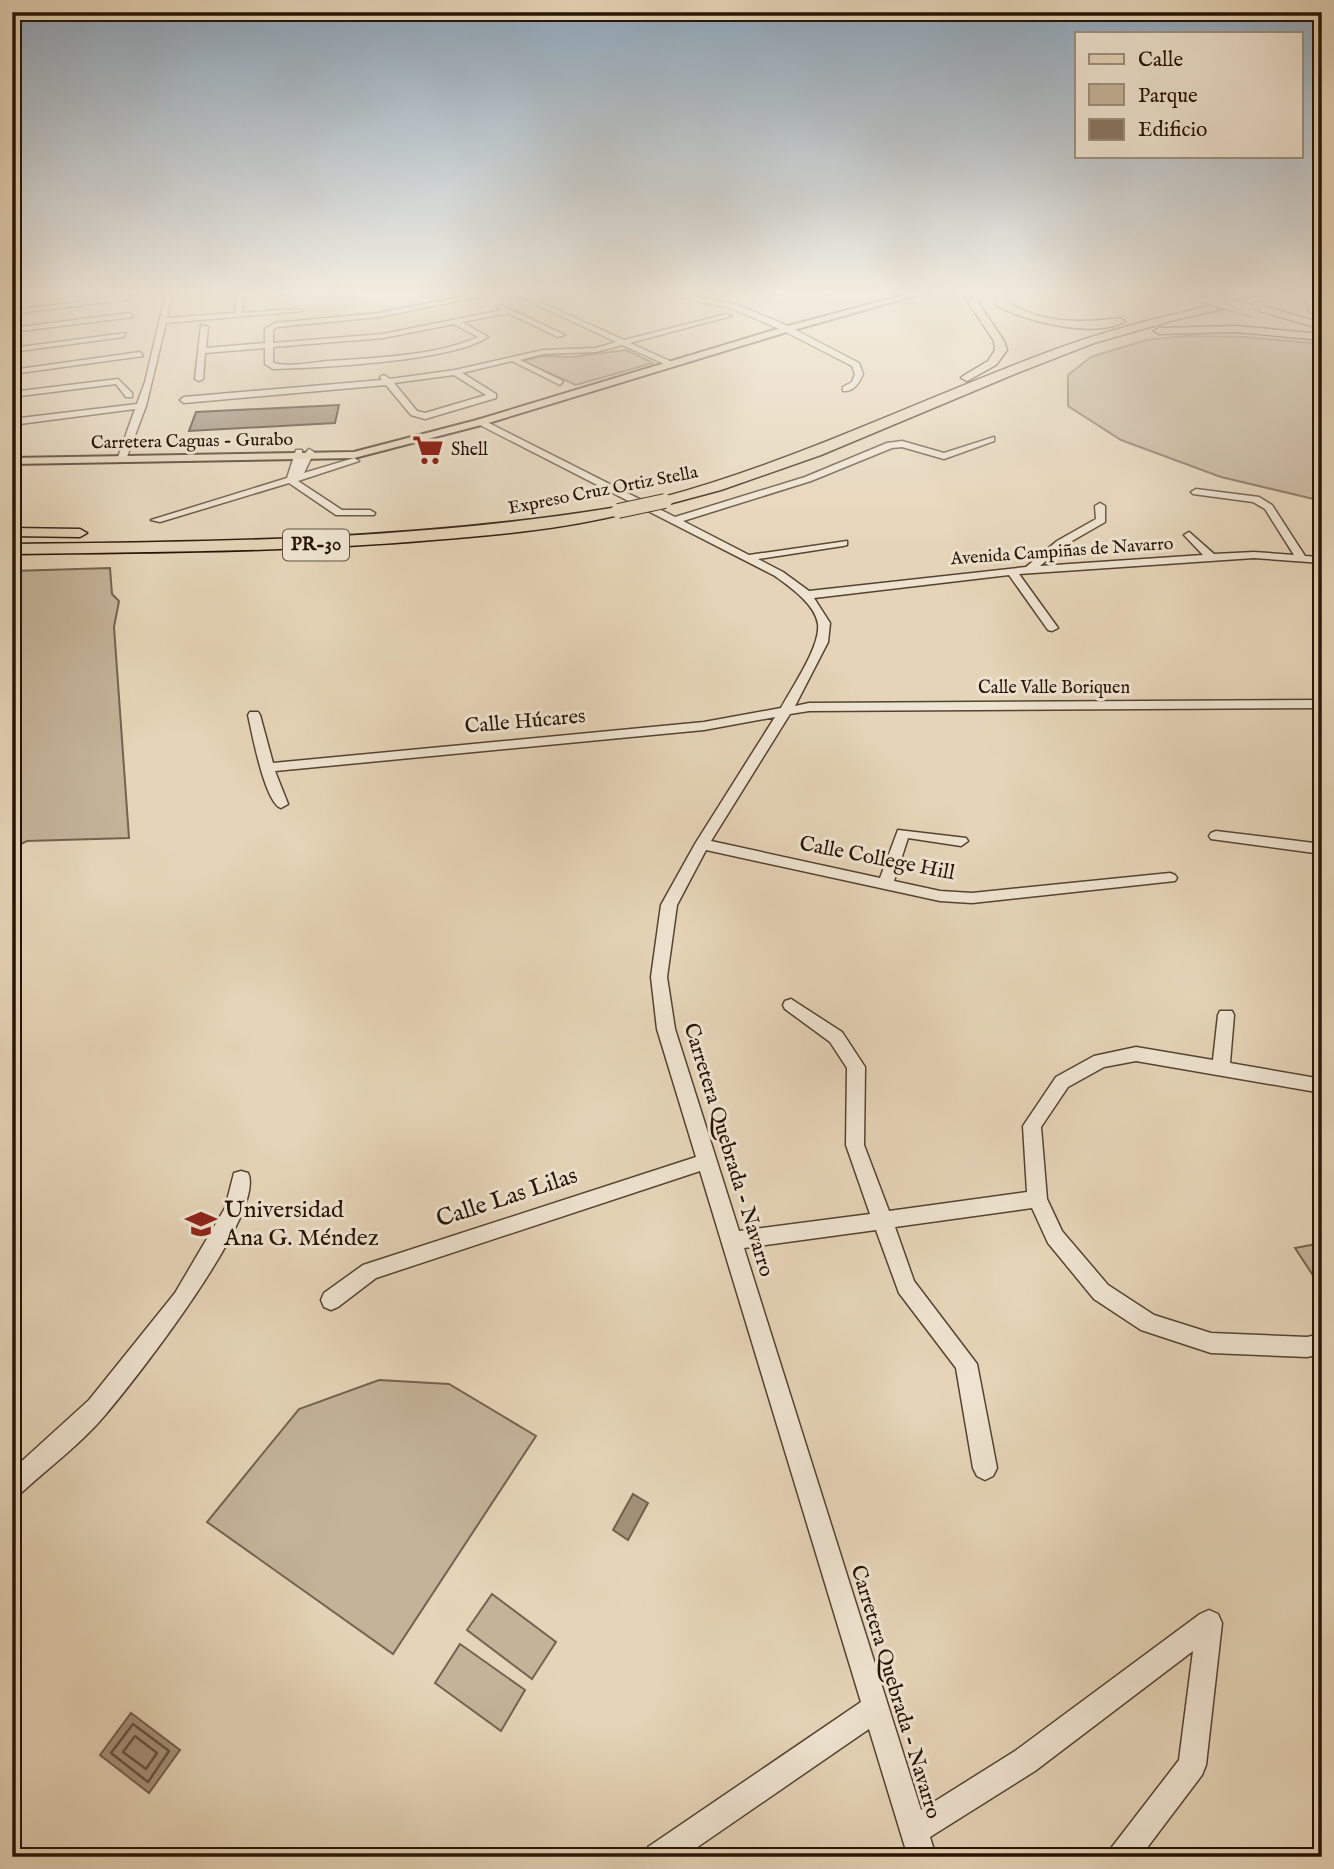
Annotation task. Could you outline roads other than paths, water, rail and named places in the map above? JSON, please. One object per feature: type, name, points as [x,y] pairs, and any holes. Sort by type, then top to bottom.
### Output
[{"type":"highway","points":[[935,395],[962,379]]},
{"type":"highway","name":"Expreso Cruz Ortiz Stella","points":[[659,498],[780,457],[973,379]]},
{"type":"highway","name":"Expreso Cruz Ortiz Stella","points":[[12,540],[131,543],[379,542],[513,529],[659,498],[785,466],[995,379]]},
{"type":"highway","points":[[12,532],[101,534],[131,543]]},
{"type":"highway","points":[[12,557],[89,553],[131,543]]},
{"type":"highway","name":"Expreso Cruz Ortiz Stella","points":[[12,549],[131,543]]},
{"type":"main road","name":"Carretera Caguas - Gurabo","points":[[12,459],[354,456],[624,379]]},
{"type":"main road","name":"Carretera Caguas - Gurabo","points":[[302,458],[371,450]]},
{"type":"street","points":[[123,457],[142,405],[148,379]]},
{"type":"street","points":[[385,379],[414,413],[425,416],[493,396],[466,379]]},
{"type":"street","points":[[184,400],[406,379]]},
{"type":"street","points":[[553,379],[560,383]]},
{"type":"street","points":[[846,388],[857,379]]},
{"type":"street","points":[[12,395],[118,381],[129,395]]},
{"type":"street","points":[[54,390],[57,410]]},
{"type":"street","points":[[12,422],[142,405]]},
{"type":"street","name":"Carretera Quebrada - Navarro","points":[[481,422],[779,575],[807,595],[824,623],[822,642],[786,710],[702,844],[669,905],[659,976],[666,1029],[918,1844]]},
{"type":"street","points":[[673,521],[808,479],[890,445],[902,444],[944,456],[991,439]]},
{"type":"street","points":[[291,480],[299,474],[302,458]]},
{"type":"street","points":[[156,520],[354,461]]},
{"type":"street","points":[[291,480],[340,513],[370,513]]},
{"type":"street","points":[[1196,492],[1256,499],[1269,507],[1301,558]]},
{"type":"street","points":[[1029,570],[1061,542],[1101,520],[1100,506]]},
{"type":"street","points":[[1189,535],[1212,558]]},
{"type":"street","points":[[747,558],[843,543]]},
{"type":"street","name":"Avenida Campiñas de Navarro","points":[[807,595],[1029,570],[1254,555],[1322,560]]},
{"type":"street","points":[[1012,572],[1052,628]]},
{"type":"street","name":"Calle Valle Boriquen","points":[[786,710],[822,707],[1322,704]]},
{"type":"street","name":"Calle Húcares","points":[[267,768],[704,726],[786,710]]},
{"type":"street","points":[[254,715],[267,768],[281,804]]},
{"type":"street","points":[[885,884],[903,833],[961,841]]},
{"type":"street","points":[[1216,836],[1322,849]]},
{"type":"street","name":"Calle College Hill","points":[[702,844],[940,896],[972,898],[1170,878]]},
{"type":"street","points":[[790,1004],[836,1037],[856,1067],[855,1146],[906,1286],[966,1364],[985,1468]]},
{"type":"street","points":[[1221,1067],[1226,1015]]},
{"type":"street","points":[[1322,1086],[1136,1054],[1100,1061],[1062,1082],[1032,1126],[1037,1199],[1055,1237],[1101,1292],[1148,1323],[1211,1343],[1307,1347],[1322,1344]]},
{"type":"street","name":"Calle Las Lilas","points":[[331,1300],[370,1271],[707,1161]]},
{"type":"street","points":[[12,1486],[97,1408],[182,1300],[234,1210],[242,1179]]},
{"type":"street","points":[[733,1241],[1037,1199]]},
{"type":"street","points":[[918,1844],[1209,1623],[1192,1765],[1122,1857]]},
{"type":"street","points":[[658,1857],[876,1708]]},
{"type":"water","points":[[633,1494],[648,1503],[628,1540],[613,1530]]},
{"type":"water","points":[[131,1713],[180,1750],[149,1793],[100,1755]]},
{"type":"place","name":"Shell","points":[[428,450]]},
{"type":"place","name":"Universidad Ana G. Méndez","points":[[201,1224]]}]
